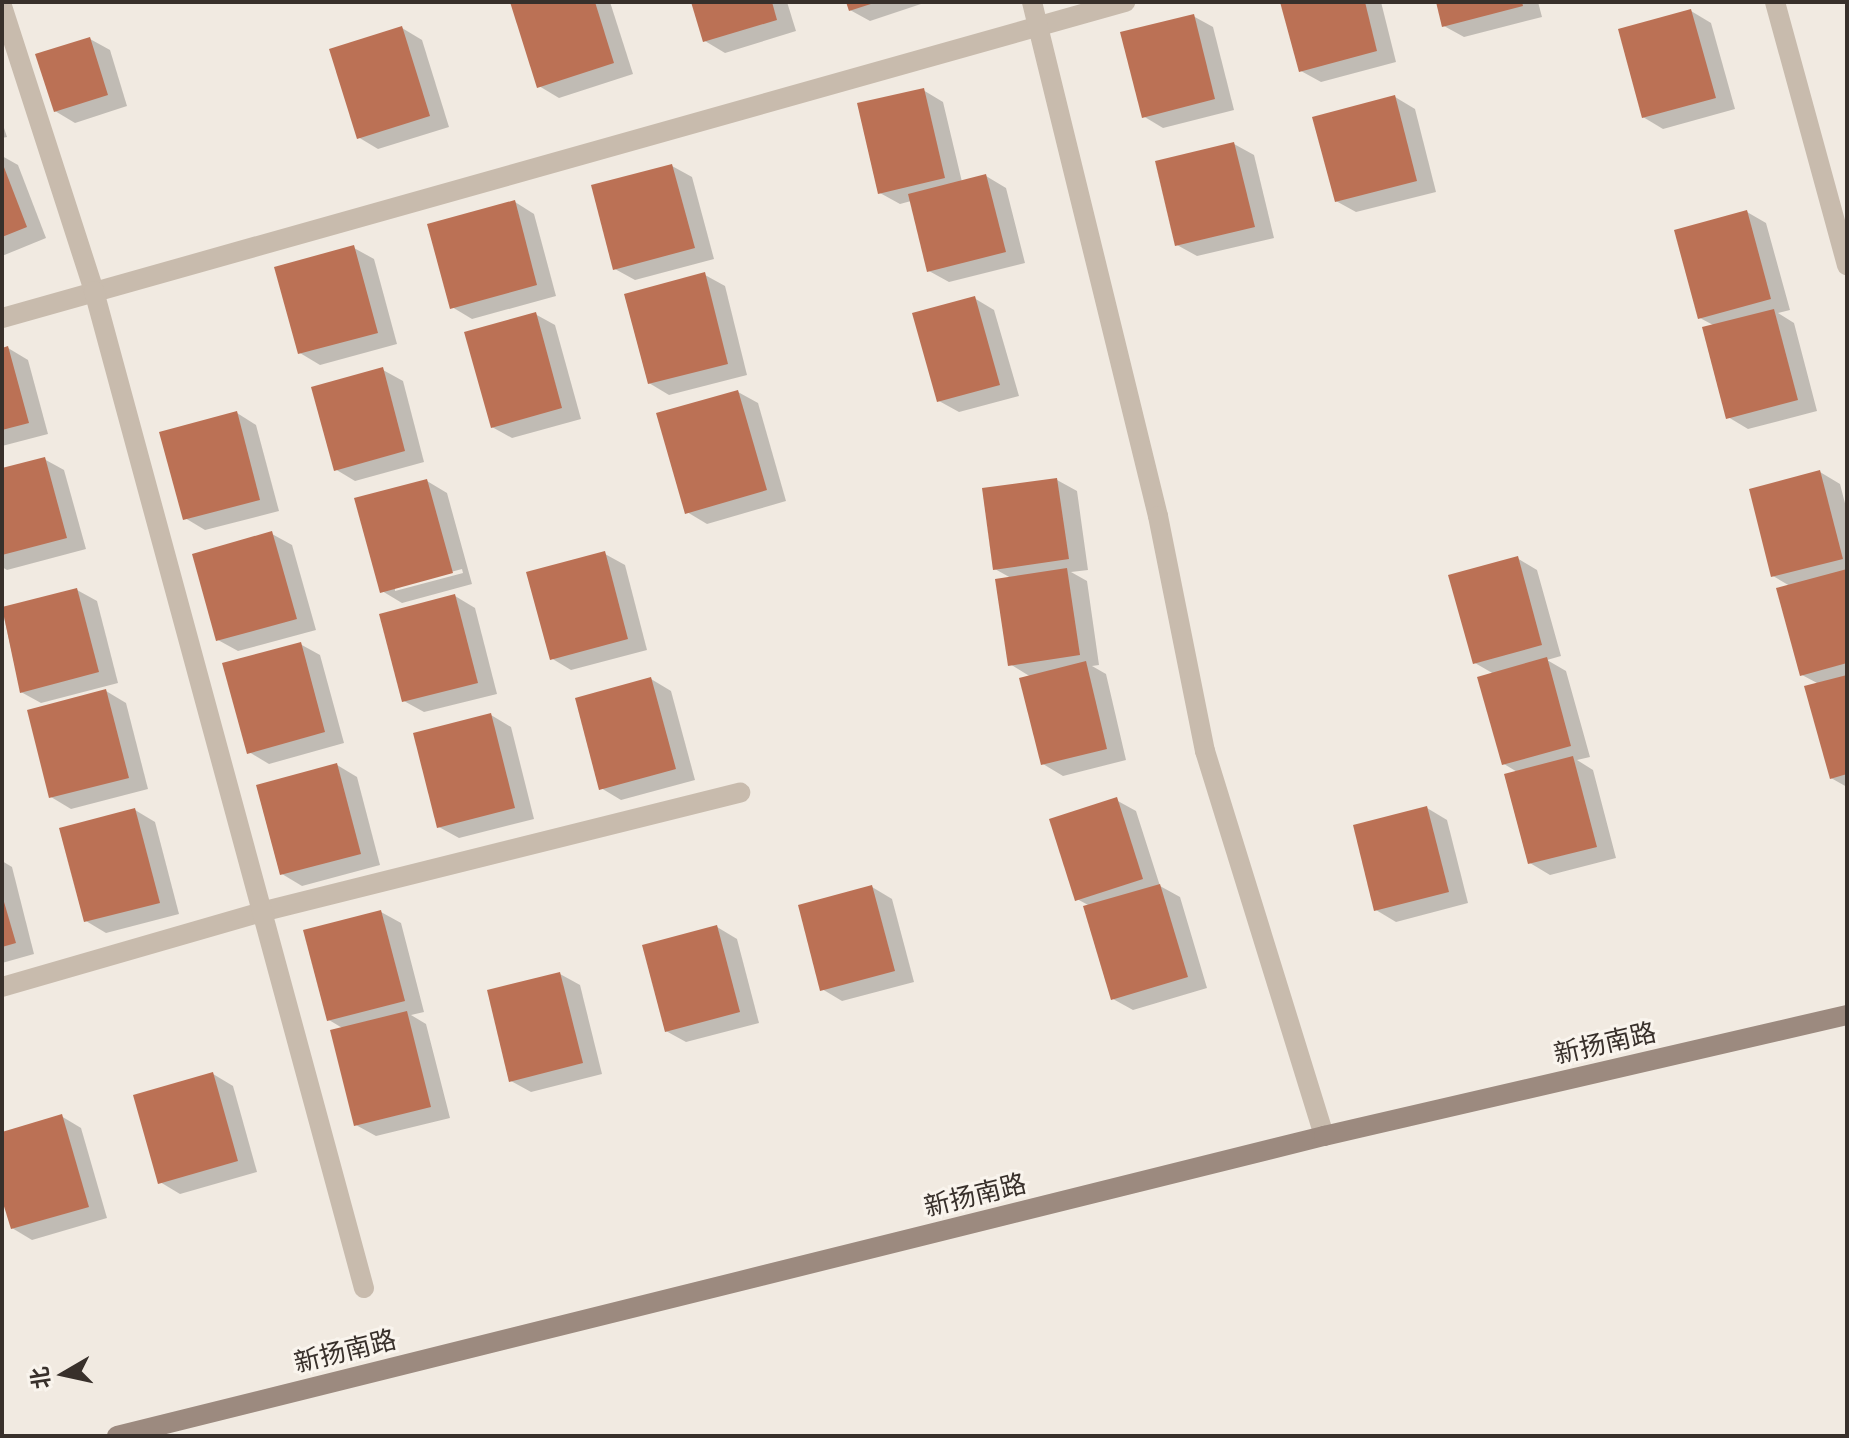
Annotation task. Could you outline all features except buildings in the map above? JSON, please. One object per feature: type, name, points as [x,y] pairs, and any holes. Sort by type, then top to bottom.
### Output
[{"type":"street","points":[[1032,2],[1158,516],[1205,751],[1324,1136]]},
{"type":"street","points":[[2,318],[1125,2]]},
{"type":"street","points":[[1775,2],[1847,265]]},
{"type":"street","points":[[2,6],[94,291],[364,1288]]},
{"type":"street","points":[[2,987],[261,912],[740,793]]},
{"type":"street","name":"新扬南路","points":[[117,1436],[1324,1136],[1847,1015]]}]
